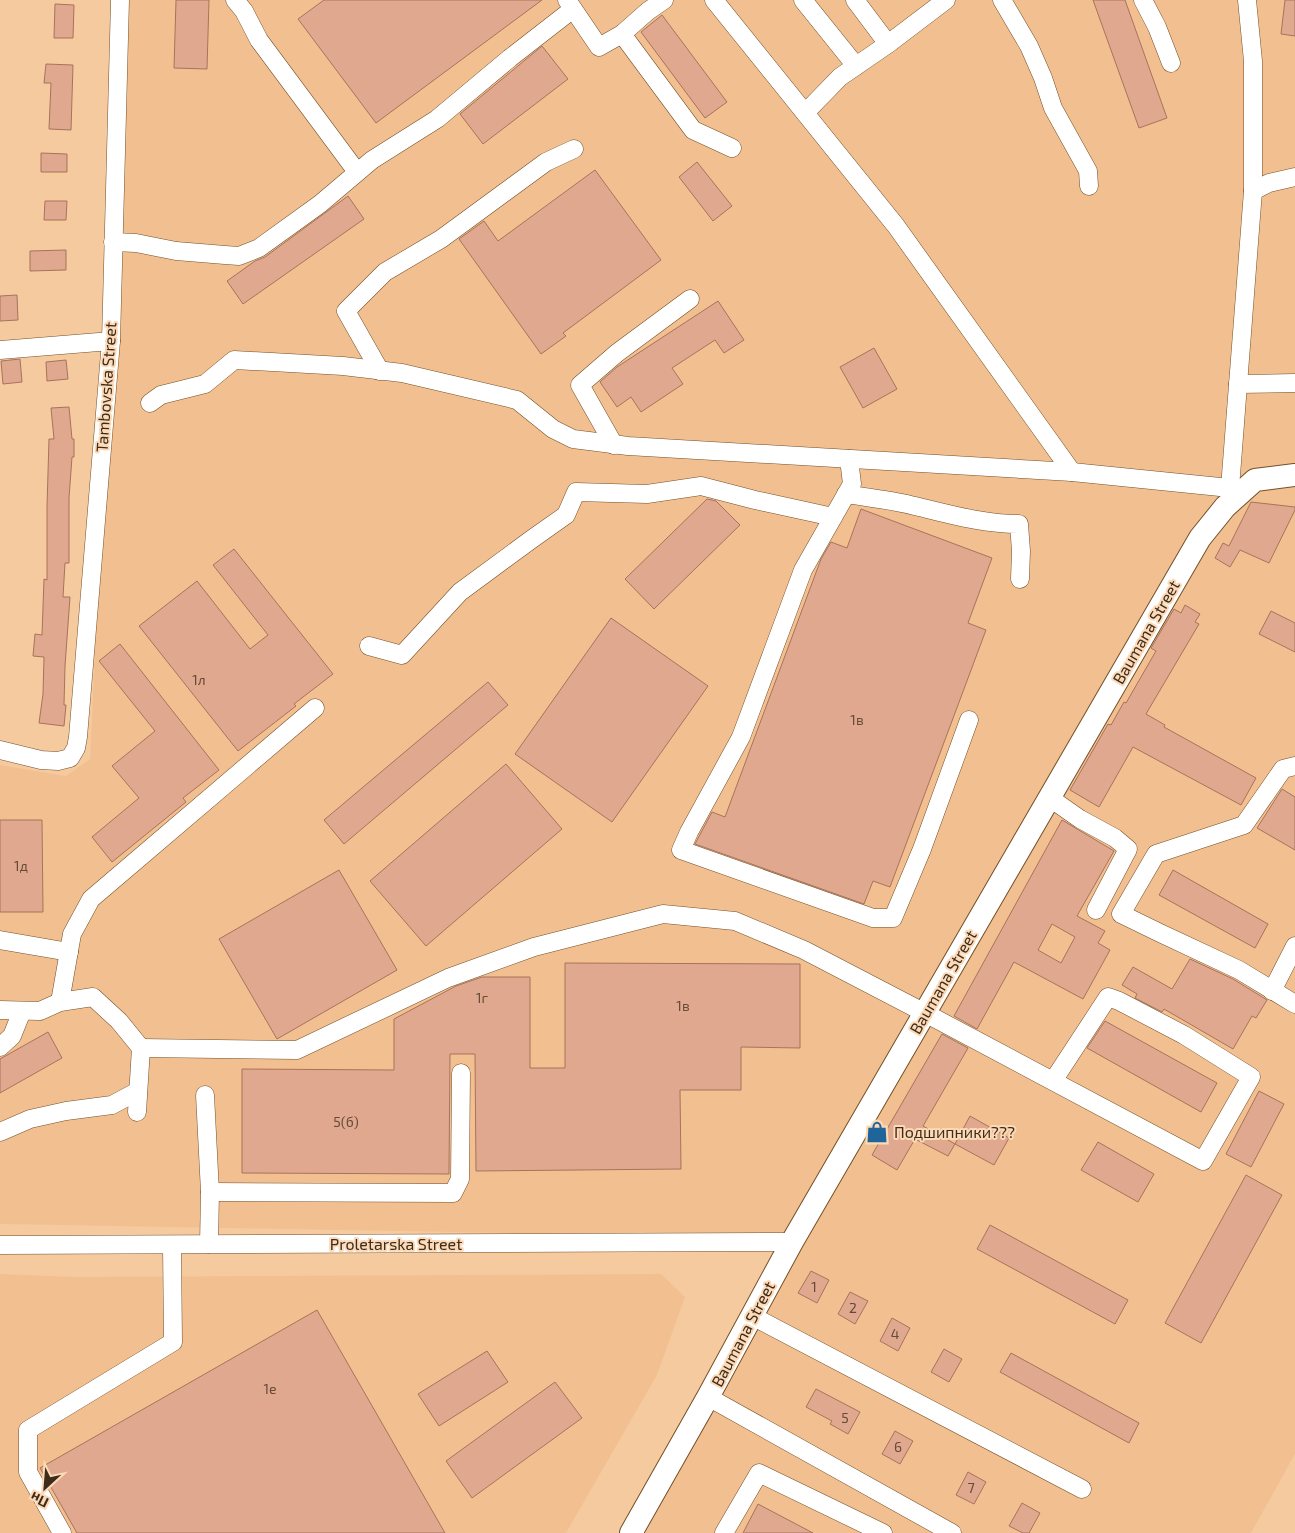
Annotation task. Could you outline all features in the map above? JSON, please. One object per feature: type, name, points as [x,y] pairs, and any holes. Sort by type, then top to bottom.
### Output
[{"type":"main road","name":"Baumana Street","points":[[631,1533],[708,1397],[792,1242],[1200,538],[1224,508],[1234,491],[1255,480],[1295,475]]},
{"type":"street","name":"Tambovska Street","points":[[0,750],[41,760],[58,761],[70,758],[76,748],[78,737],[111,341],[120,0]]},
{"type":"street","points":[[235,0],[244,11],[259,40],[357,172]]},
{"type":"street","points":[[114,242],[136,243],[176,251],[239,256],[259,248],[320,204],[372,160],[437,119],[510,58],[570,4],[599,47],[622,34],[648,11],[664,0]]},
{"type":"street","points":[[714,0],[896,226],[1072,472]]},
{"type":"street","points":[[803,0],[856,66]]},
{"type":"street","points":[[855,0],[888,44]]},
{"type":"street","points":[[805,113],[840,77],[888,44],[946,0]]},
{"type":"street","points":[[1002,0],[1029,46],[1043,78],[1053,108],[1088,171],[1090,186]]},
{"type":"street","points":[[1144,0],[1157,27],[1170,64]]},
{"type":"street","points":[[150,403],[161,395],[205,384],[234,360],[344,366],[402,373],[517,400],[553,429],[573,439],[614,445],[1072,472],[1234,491],[1238,384],[1253,191],[1253,62],[1248,0]]},
{"type":"street","points":[[622,34],[693,130],[732,148]]},
{"type":"street","points":[[380,370],[346,311],[386,272],[441,239],[546,162],[574,149]]},
{"type":"street","points":[[1253,191],[1269,183],[1295,177]]},
{"type":"street","points":[[614,445],[580,385],[617,354],[690,299]]},
{"type":"street","points":[[0,350],[111,341]]},
{"type":"street","points":[[1238,384],[1295,383]]},
{"type":"street","points":[[849,459],[852,484],[803,570],[741,737],[681,850],[873,918],[893,918],[922,849],[969,720]]},
{"type":"street","points":[[369,646],[402,656],[460,592],[566,515],[576,492],[647,494],[701,486],[833,517]]},
{"type":"street","points":[[846,494],[913,505],[960,517],[1005,524],[1019,524],[1021,551],[1020,579]]},
{"type":"street","points":[[60,1002],[72,934],[91,899],[315,708]]},
{"type":"street","points":[[1295,766],[1283,769],[1244,825],[1156,854],[1121,914],[1239,970],[1295,1004]]},
{"type":"street","points":[[1050,798],[1080,819],[1115,838],[1128,849],[1096,910]]},
{"type":"street","points":[[141,1048],[297,1050],[448,978],[534,947],[663,914],[735,921],[804,950],[926,1012],[1053,1081],[1203,1160],[1251,1077],[1184,1035],[1108,996],[1053,1081]]},
{"type":"street","points":[[0,940],[68,952]]},
{"type":"street","points":[[1272,991],[1295,946]]},
{"type":"street","points":[[0,1010],[40,1011],[60,1002],[93,996],[141,1048],[137,1112]]},
{"type":"street","points":[[0,1047],[12,1036],[22,1010]]},
{"type":"street","points":[[210,1192],[453,1193],[460,1179],[461,1073]]},
{"type":"street","points":[[0,1132],[30,1118],[112,1105],[138,1091]]},
{"type":"street","points":[[205,1095],[210,1192],[209,1244]]},
{"type":"street","name":"Proletarska Street","points":[[0,1245],[792,1242]]},
{"type":"street","points":[[62,1533],[28,1472],[28,1430],[173,1342],[172,1244]]},
{"type":"street","points":[[752,1316],[1082,1489]]},
{"type":"street","points":[[708,1397],[952,1533]]},
{"type":"street","points":[[724,1533],[759,1473],[883,1533]]},
{"type":"shaded area","points":[[119,0],[1295,0],[1295,466],[1251,472],[785,1238],[0,1224],[0,765],[66,776],[90,759],[109,341]]},
{"type":"shaded area","points":[[1295,484],[1295,1454],[1251,1533],[641,1533],[800,1247],[1208,543],[1231,514],[1259,489]]},
{"type":"shaded area","points":[[0,1274],[76,1277],[661,1274],[685,1297],[657,1375],[566,1533],[0,1533]]},
{"type":"building","points":[[176,0],[209,0],[207,69],[174,68]]},
{"type":"building","points":[[324,0],[542,0],[376,123],[298,19]]},
{"type":"building","points":[[1093,0],[1125,0],[1167,118],[1139,128]]},
{"type":"building","points":[[1285,0],[1295,0],[1295,36],[1281,34]]},
{"type":"building","points":[[55,4],[74,5],[73,38],[54,38]]},
{"type":"building","points":[[662,15],[727,102],[705,118],[641,32]]},
{"type":"building","points":[[542,46],[568,79],[483,144],[460,114]]},
{"type":"building","points":[[46,64],[73,65],[71,130],[49,129],[51,83],[44,83]]},
{"type":"building","points":[[41,153],[67,154],[67,172],[41,172]]},
{"type":"building","points":[[697,162],[732,206],[713,221],[679,177]]},
{"type":"building","points":[[595,170],[661,260],[563,333],[566,336],[541,354],[459,239],[484,221],[498,241]]},
{"type":"building","points":[[348,196],[364,219],[243,304],[227,281],[255,261],[265,257]]},
{"type":"building","points":[[45,201],[67,201],[66,220],[44,220]]},
{"type":"building","points":[[66,250],[66,270],[30,271],[30,251]]},
{"type":"building","points":[[17,295],[18,320],[0,321],[0,296]]},
{"type":"building","points":[[718,301],[744,340],[724,353],[715,340],[672,368],[683,384],[641,412],[631,397],[617,407],[600,382],[617,367]]},
{"type":"building","points":[[874,348],[897,389],[863,408],[840,367]]},
{"type":"building","points":[[20,359],[22,382],[3,384],[1,361]]},
{"type":"building","points":[[66,360],[68,379],[47,381],[46,362]]},
{"type":"building","points":[[69,407],[72,439],[74,439],[74,457],[72,457],[69,498],[69,563],[65,563],[63,597],[70,597],[65,666],[64,705],[66,705],[64,726],[39,723],[43,694],[44,657],[33,656],[35,634],[42,635],[44,579],[47,580],[49,439],[54,439],[51,408]]},
{"type":"building","points":[[707,499],[716,501],[740,525],[654,609],[625,579]]},
{"type":"building","points":[[1251,502],[1295,507],[1295,510],[1269,563],[1240,550],[1230,567],[1215,558],[1223,543],[1229,546]]},
{"type":"building","points":[[861,509],[992,558],[968,623],[986,630],[890,887],[873,881],[864,904],[695,844],[712,812],[725,817],[821,559],[831,542],[847,548]]},
{"type":"building","points":[[234,549],[333,674],[294,704],[296,706],[238,751],[139,626],[197,581],[250,649],[268,635],[213,565]]},
{"type":"building","points":[[1185,605],[1200,614],[1195,622],[1199,624],[1146,714],[1165,725],[1164,727],[1256,778],[1241,805],[1133,747],[1099,807],[1070,790],[1108,724],[1111,725],[1124,702],[1126,703],[1156,651],[1151,648],[1174,609],[1181,613]]},
{"type":"building","points":[[1271,611],[1295,623],[1295,652],[1259,634]]},
{"type":"building","points":[[611,618],[708,686],[612,822],[515,754]]},
{"type":"building","points":[[120,644],[219,770],[183,798],[186,802],[112,862],[92,837],[139,798],[112,766],[155,731],[99,661]]},
{"type":"building","points":[[488,682],[508,705],[344,844],[324,820]]},
{"type":"building","points":[[506,764],[562,829],[426,946],[370,881]]},
{"type":"building","points":[[1282,789],[1295,797],[1295,850],[1257,828]]},
{"type":"building","points":[[0,820],[42,820],[43,912],[0,912]]},
{"type":"building","points":[[1062,820],[1114,851],[1077,916],[1105,931],[1098,943],[1110,950],[1083,999],[1014,962],[977,1029],[954,1016]],"holes":[[[1052,924],[1075,937],[1061,963],[1038,950]]]},
{"type":"building","points":[[339,870],[397,970],[277,1039],[219,939]]},
{"type":"building","points":[[1173,870],[1268,924],[1255,948],[1159,895]]},
{"type":"building","points":[[1190,959],[1233,979],[1267,1000],[1256,1018],[1252,1016],[1233,1049],[1164,1009],[1162,1012],[1135,998],[1137,994],[1122,985],[1133,967],[1172,989]]},
{"type":"building","points":[[565,963],[800,964],[800,1048],[741,1047],[741,1090],[680,1090],[681,1169],[476,1171],[475,1054],[450,1054],[449,1174],[242,1173],[242,1069],[394,1070],[394,1019],[456,986],[482,977],[530,977],[530,1068],[565,1068]]},
{"type":"building","points":[[1105,1021],[1217,1083],[1201,1112],[1087,1048]]},
{"type":"building","points":[[48,1032],[62,1058],[0,1093],[0,1059]]},
{"type":"building","points":[[942,1034],[968,1048],[923,1126],[955,1144],[948,1156],[915,1139],[897,1170],[872,1155]]},
{"type":"building","points":[[1259,1091],[1284,1104],[1251,1167],[1226,1154]]},
{"type":"building","points":[[970,1116],[1009,1138],[994,1165],[955,1144]]},
{"type":"building","points":[[1098,1142],[1154,1174],[1138,1202],[1081,1170]]},
{"type":"building","points":[[1246,1175],[1282,1195],[1201,1343],[1165,1323]]},
{"type":"building","points":[[990,1225],[1128,1300],[1115,1324],[977,1249]]},
{"type":"building","points":[[811,1271],[829,1280],[817,1303],[798,1293]]},
{"type":"building","points":[[850,1292],[868,1301],[855,1324],[838,1314]]},
{"type":"building","points":[[317,1310],[445,1533],[77,1533],[40,1468]]},
{"type":"building","points":[[892,1318],[910,1328],[898,1351],[880,1341]]},
{"type":"building","points":[[944,1349],[962,1359],[949,1382],[931,1372]]},
{"type":"building","points":[[487,1351],[508,1382],[439,1426],[418,1394]]},
{"type":"building","points":[[1011,1353],[1139,1423],[1129,1443],[1000,1372]]},
{"type":"building","points":[[555,1382],[582,1418],[472,1498],[446,1461]]},
{"type":"building","points":[[816,1389],[860,1412],[848,1434],[830,1424],[832,1421],[806,1407]]},
{"type":"building","points":[[895,1431],[913,1441],[900,1464],[882,1454]]},
{"type":"building","points":[[968,1472],[986,1482],[974,1504],[956,1495]]},
{"type":"building","points":[[1022,1503],[1040,1513],[1029,1533],[1023,1533],[1009,1526]]},
{"type":"building","points":[[758,1504],[813,1533],[743,1533]]},
{"type":"place","name":"Подшипники???","points":[[877,1132]]}]
